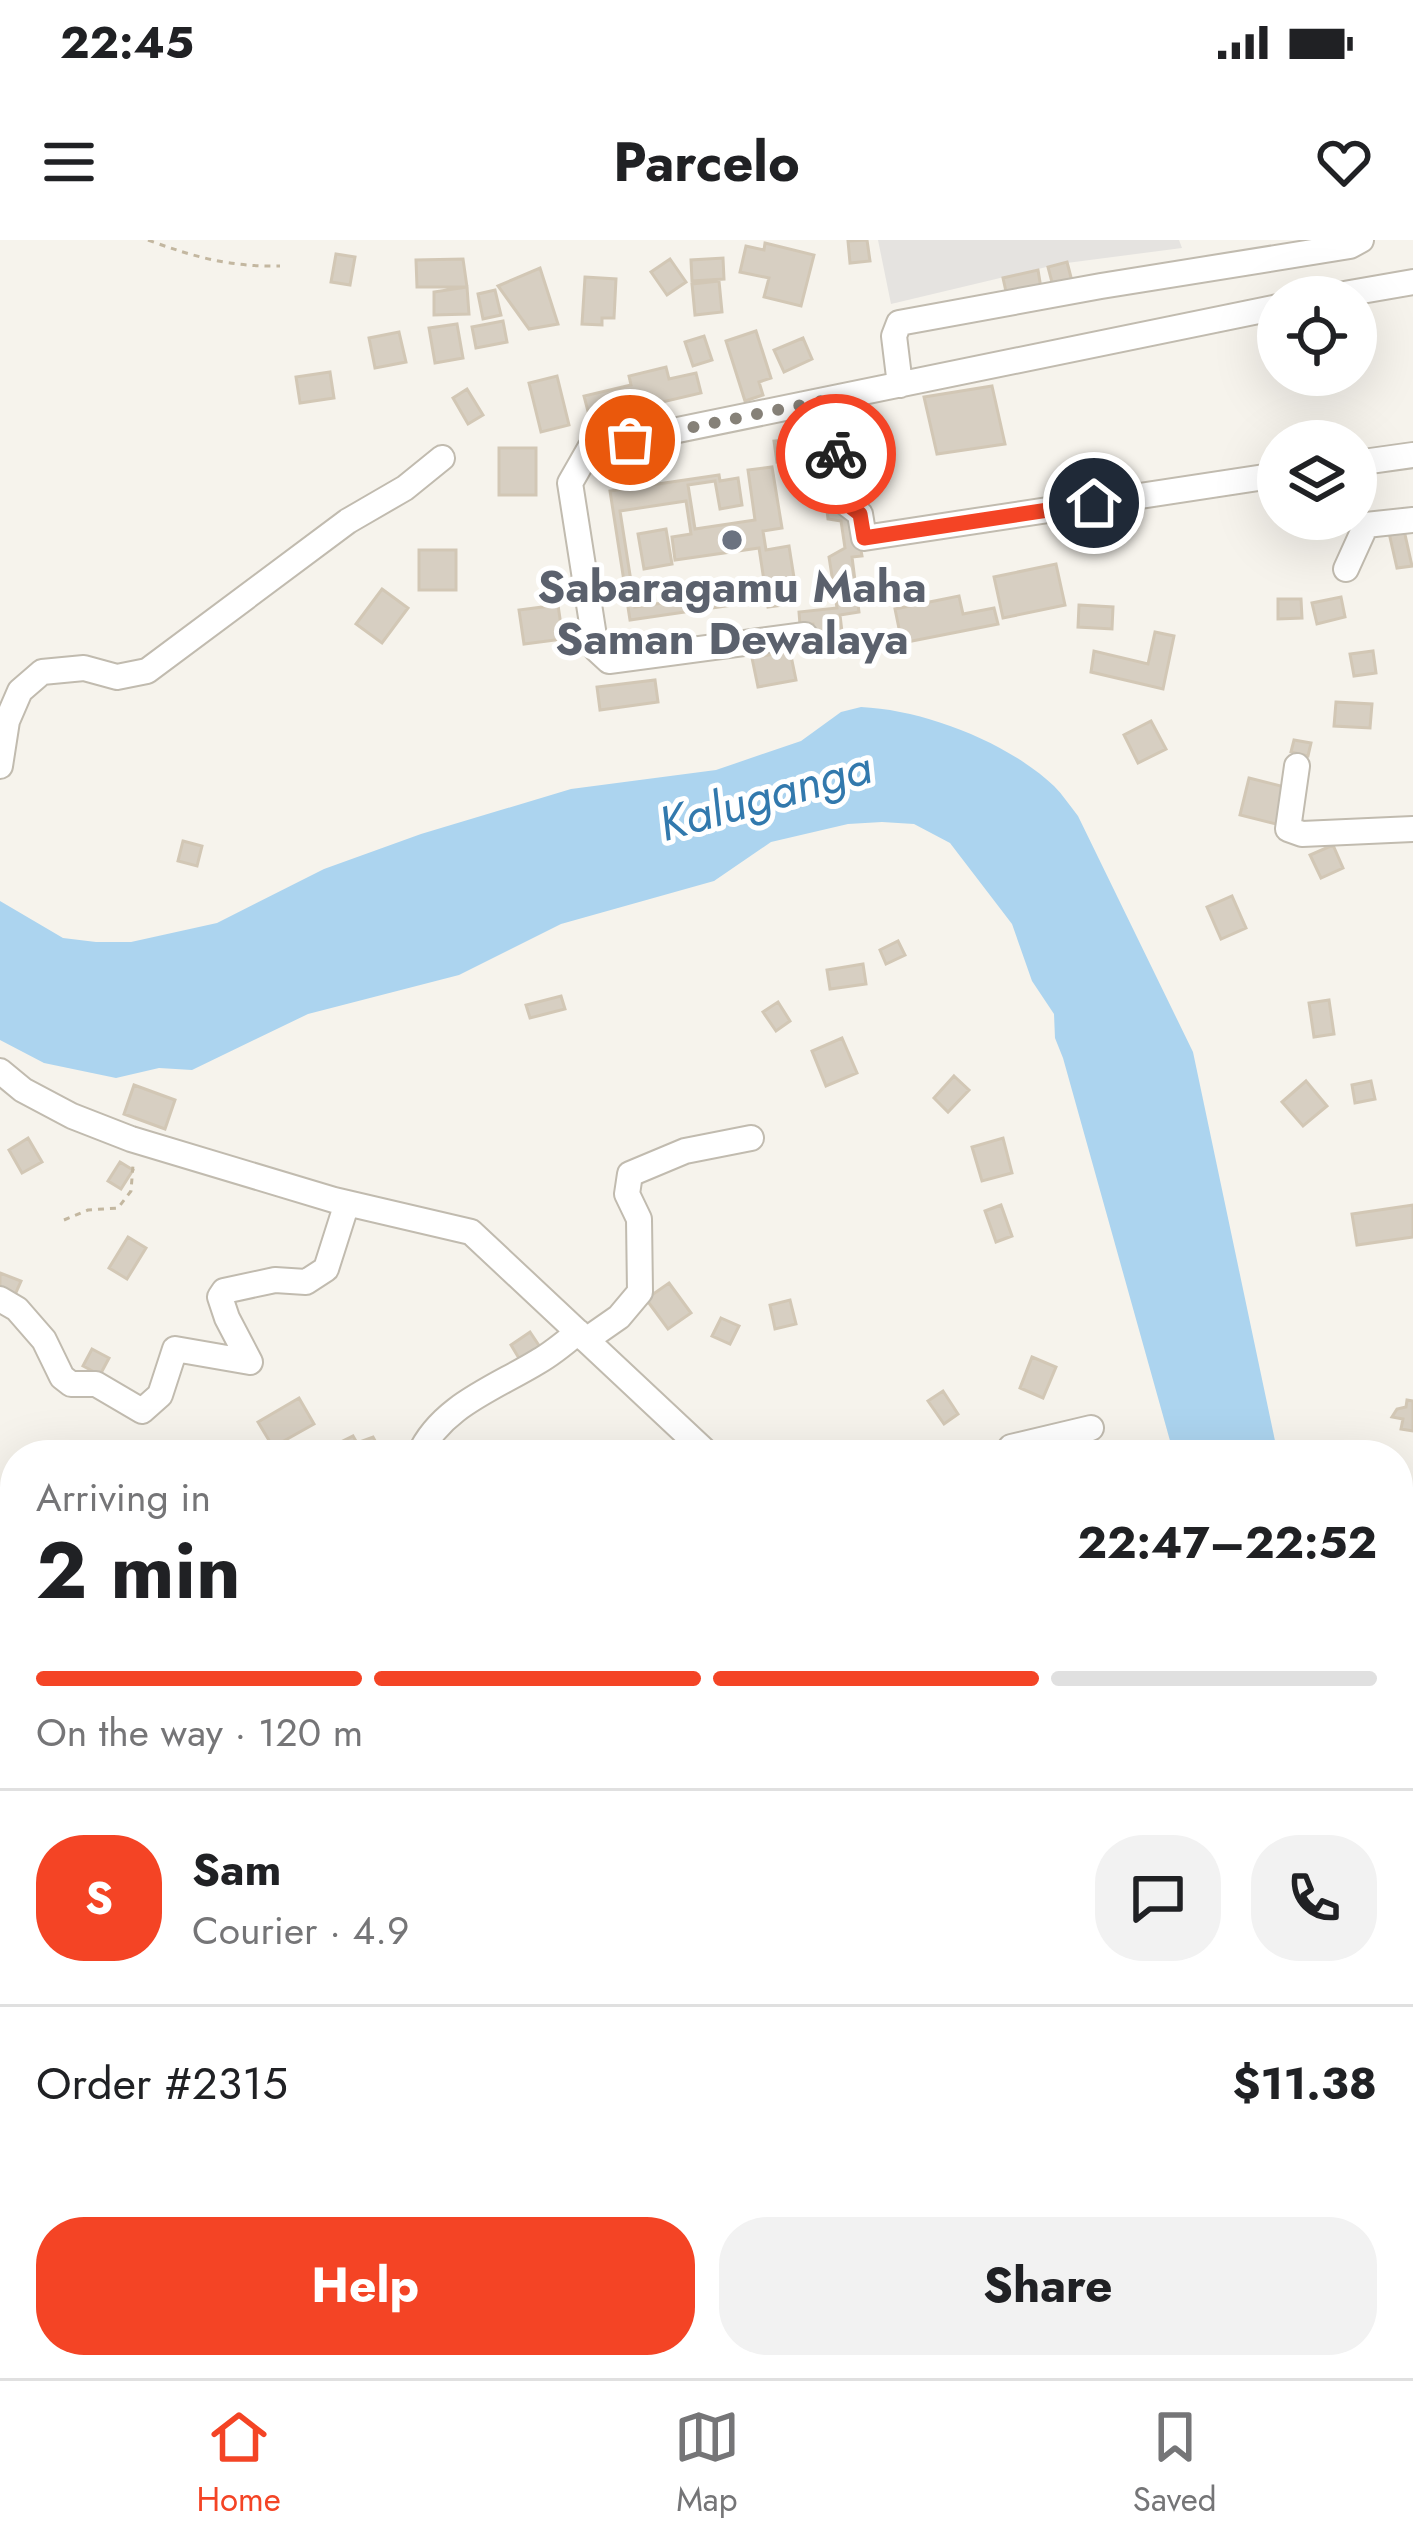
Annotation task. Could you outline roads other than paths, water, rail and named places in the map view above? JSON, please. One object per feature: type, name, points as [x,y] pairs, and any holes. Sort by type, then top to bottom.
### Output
[{"type":"street","points":[[899,385],[894,335],[899,323],[1350,246],[1361,240]]},
{"type":"street","points":[[1377,288],[1413,282]]},
{"type":"street","points":[[805,634],[609,661],[596,649],[570,482],[590,448],[1257,311]]},
{"type":"street","points":[[831,399],[843,501],[860,514],[864,538],[1257,478]]},
{"type":"street","points":[[1377,460],[1413,455]]},
{"type":"street","points":[[0,766],[7,721],[20,691],[42,672],[83,668],[117,677],[148,671],[348,520],[405,488],[442,458]]},
{"type":"street","points":[[1346,569],[1366,525],[1413,520]]},
{"type":"street","points":[[1297,766],[1288,829],[1302,834],[1413,829]]},
{"type":"street","points":[[0,1071],[23,1090],[72,1116],[131,1139],[346,1203],[471,1232],[693,1440]]},
{"type":"street","points":[[426,1440],[450,1412],[619,1317],[640,1292],[639,1219],[627,1194],[630,1174],[685,1151],[752,1138]]},
{"type":"street","points":[[0,1299],[17,1309],[44,1340],[62,1377],[71,1384],[97,1384],[142,1411],[160,1395],[175,1349],[250,1362],[220,1298],[224,1292],[275,1280],[306,1282],[326,1269],[346,1203]]},
{"type":"street","points":[[1040,1440],[1090,1428]]},
{"type":"water","name":"Kaluganga","points":[[861,707],[886,709],[964,731],[1035,770],[1078,816],[1193,1052],[1275,1440],[1170,1440],[1055,1038],[1054,1014],[1032,981],[1012,924],[950,843],[914,824],[848,824],[771,842],[714,881],[561,924],[459,975],[308,1014],[192,1070],[159,1068],[116,1078],[44,1063],[0,1040],[0,901],[63,938],[96,942],[131,942],[217,923],[324,869],[421,834],[571,789],[716,770],[801,741],[841,712]]},
{"type":"place","name":"Sabaragamu Maha Saman Dewalaya","points":[[732,540]]}]
